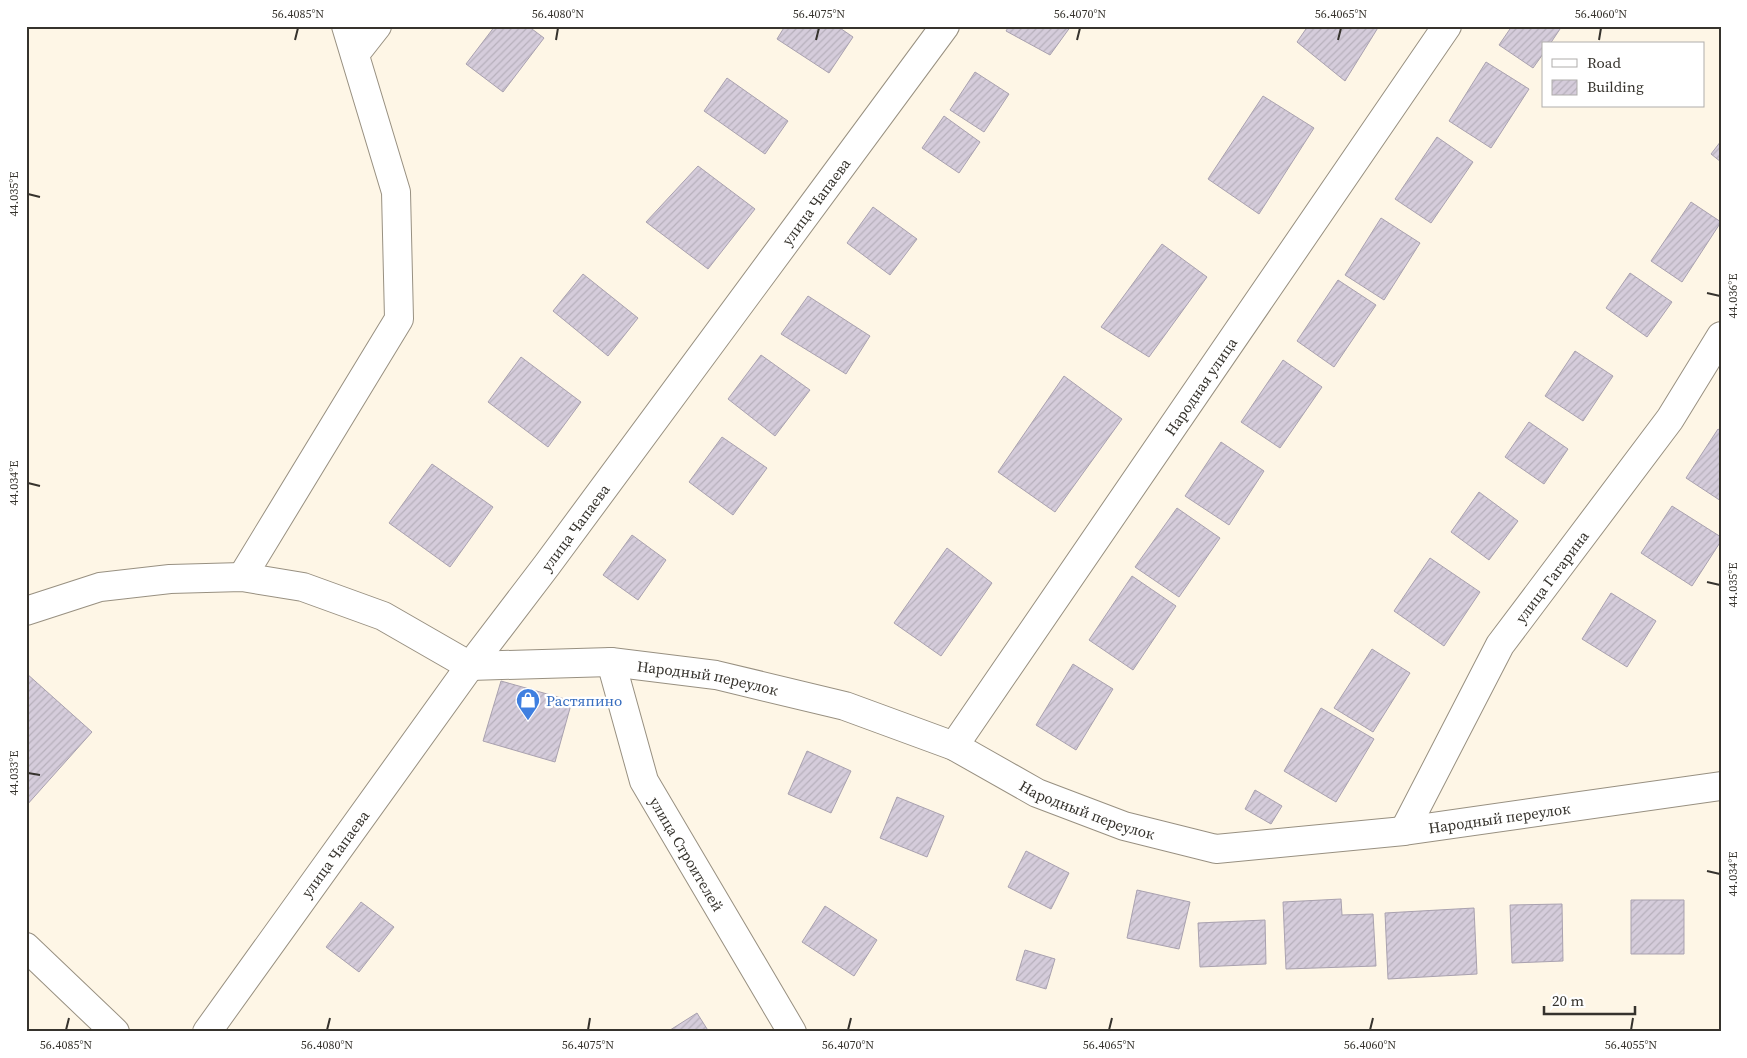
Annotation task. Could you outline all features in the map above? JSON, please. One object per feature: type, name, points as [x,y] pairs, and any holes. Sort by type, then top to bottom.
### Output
[{"type":"street","points":[[242,577],[399,318],[396,192],[346,26]]},
{"type":"street","points":[[355,54],[377,26]]},
{"type":"street","name":"улица Чапаева","points":[[207,1032],[470,666],[547,565],[945,26]]},
{"type":"street","name":"Народная улица","points":[[954,746],[1447,26]]},
{"type":"street","name":"улица Гагарина","points":[[1404,831],[1500,645],[1670,419],[1721,336]]},
{"type":"street","points":[[26,611],[100,587],[170,579],[242,577],[303,587],[383,616],[470,666]]},
{"type":"street","name":"Народный переулок","points":[[470,666],[611,662],[716,675],[844,706],[954,746],[1037,793],[1124,826],[1216,849],[1404,831],[1721,786]]},
{"type":"street","name":"улица Строителей","points":[[611,662],[644,781],[792,1032]]},
{"type":"street","points":[[26,947],[115,1032]]},
{"type":"building","points":[[495,26],[528,26],[544,38],[503,92],[466,64]]},
{"type":"building","points":[[785,26],[837,26],[853,37],[829,73],[777,39]]},
{"type":"building","points":[[1009,26],[1071,26],[1050,55],[1006,31]]},
{"type":"building","points":[[1308,26],[1379,26],[1345,81],[1297,42]]},
{"type":"building","points":[[1512,26],[1562,26],[1551,42],[1542,42],[1542,55],[1533,68],[1499,45]]},
{"type":"building","points":[[1486,62],[1529,89],[1491,148],[1449,121]]},
{"type":"building","points":[[975,72],[1009,94],[984,132],[950,110]]},
{"type":"building","points":[[727,78],[788,121],[765,154],[704,111]]},
{"type":"building","points":[[1263,96],[1314,128],[1259,214],[1208,179]]},
{"type":"building","points":[[944,116],[980,142],[959,173],[922,148]]},
{"type":"building","points":[[1437,137],[1473,162],[1431,223],[1395,199]]},
{"type":"building","points":[[1721,141],[1721,162],[1711,154]]},
{"type":"building","points":[[698,166],[755,209],[708,269],[646,222]]},
{"type":"building","points":[[1691,202],[1721,222],[1682,282],[1651,261]]},
{"type":"building","points":[[873,207],[917,239],[890,275],[847,243]]},
{"type":"building","points":[[1381,218],[1420,243],[1384,300],[1345,275]]},
{"type":"building","points":[[1162,244],[1207,277],[1149,357],[1101,327]]},
{"type":"building","points":[[1630,273],[1672,302],[1647,337],[1606,308]]},
{"type":"building","points":[[583,274],[638,318],[608,356],[553,311]]},
{"type":"building","points":[[1338,280],[1376,305],[1334,367],[1297,341]]},
{"type":"building","points":[[808,296],[870,336],[846,374],[781,334]]},
{"type":"building","points":[[1575,351],[1613,376],[1583,421],[1545,396]]},
{"type":"building","points":[[761,355],[810,390],[775,436],[728,399]]},
{"type":"building","points":[[521,357],[581,402],[548,447],[488,402]]},
{"type":"building","points":[[1283,360],[1322,387],[1280,448],[1241,422]]},
{"type":"building","points":[[1064,376],[1122,419],[1055,512],[998,472]]},
{"type":"building","points":[[1529,422],[1568,449],[1544,484],[1505,457]]},
{"type":"building","points":[[1718,429],[1721,431],[1721,501],[1686,478]]},
{"type":"building","points":[[722,437],[767,468],[733,515],[689,482]]},
{"type":"building","points":[[1221,442],[1264,471],[1229,525],[1185,496]]},
{"type":"building","points":[[432,464],[493,507],[450,567],[389,523]]},
{"type":"building","points":[[1479,492],[1518,521],[1489,560],[1451,532]]},
{"type":"building","points":[[1672,506],[1721,537],[1721,541],[1692,586],[1641,553]]},
{"type":"building","points":[[1177,508],[1220,538],[1179,597],[1135,567]]},
{"type":"building","points":[[632,535],[666,560],[638,600],[603,575]]},
{"type":"building","points":[[947,548],[992,583],[941,656],[894,623]]},
{"type":"building","points":[[1430,558],[1480,592],[1444,646],[1394,611]]},
{"type":"building","points":[[1132,576],[1176,606],[1133,670],[1089,640]]},
{"type":"building","points":[[1611,593],[1656,621],[1627,667],[1582,639]]},
{"type":"building","points":[[1372,649],[1410,673],[1373,732],[1334,708]]},
{"type":"building","points":[[1073,664],[1113,689],[1076,750],[1036,725]]},
{"type":"building","points":[[26,673],[92,732],[26,806]]},
{"type":"building","name":"Растяпино","points":[[501,681],[572,701],[555,762],[483,741]]},
{"type":"building","points":[[1321,708],[1374,739],[1336,802],[1284,771]]},
{"type":"building","points":[[807,751],[851,771],[831,813],[788,794]]},
{"type":"building","points":[[1255,790],[1282,806],[1271,824],[1245,809]]},
{"type":"building","points":[[897,797],[944,816],[927,857],[880,838]]},
{"type":"building","points":[[1026,851],[1069,873],[1051,909],[1008,887]]},
{"type":"building","points":[[1137,890],[1190,902],[1179,949],[1127,938]]},
{"type":"building","points":[[1341,899],[1342,915],[1373,914],[1376,966],[1286,969],[1283,902]]},
{"type":"building","points":[[1631,900],[1684,900],[1684,954],[1631,954]]},
{"type":"building","points":[[361,902],[394,927],[359,972],[326,947]]},
{"type":"building","points":[[1562,904],[1563,961],[1512,963],[1510,905]]},
{"type":"building","points":[[825,906],[877,940],[854,976],[802,942]]},
{"type":"building","points":[[1474,908],[1477,974],[1388,979],[1385,913]]},
{"type":"building","points":[[1265,920],[1266,964],[1200,967],[1198,923]]},
{"type":"building","points":[[1025,950],[1055,959],[1046,989],[1016,980]]},
{"type":"building","points":[[697,1013],[709,1032],[667,1032]]},
{"type":"place","name":"Растяпино","points":[[528,721]]}]
